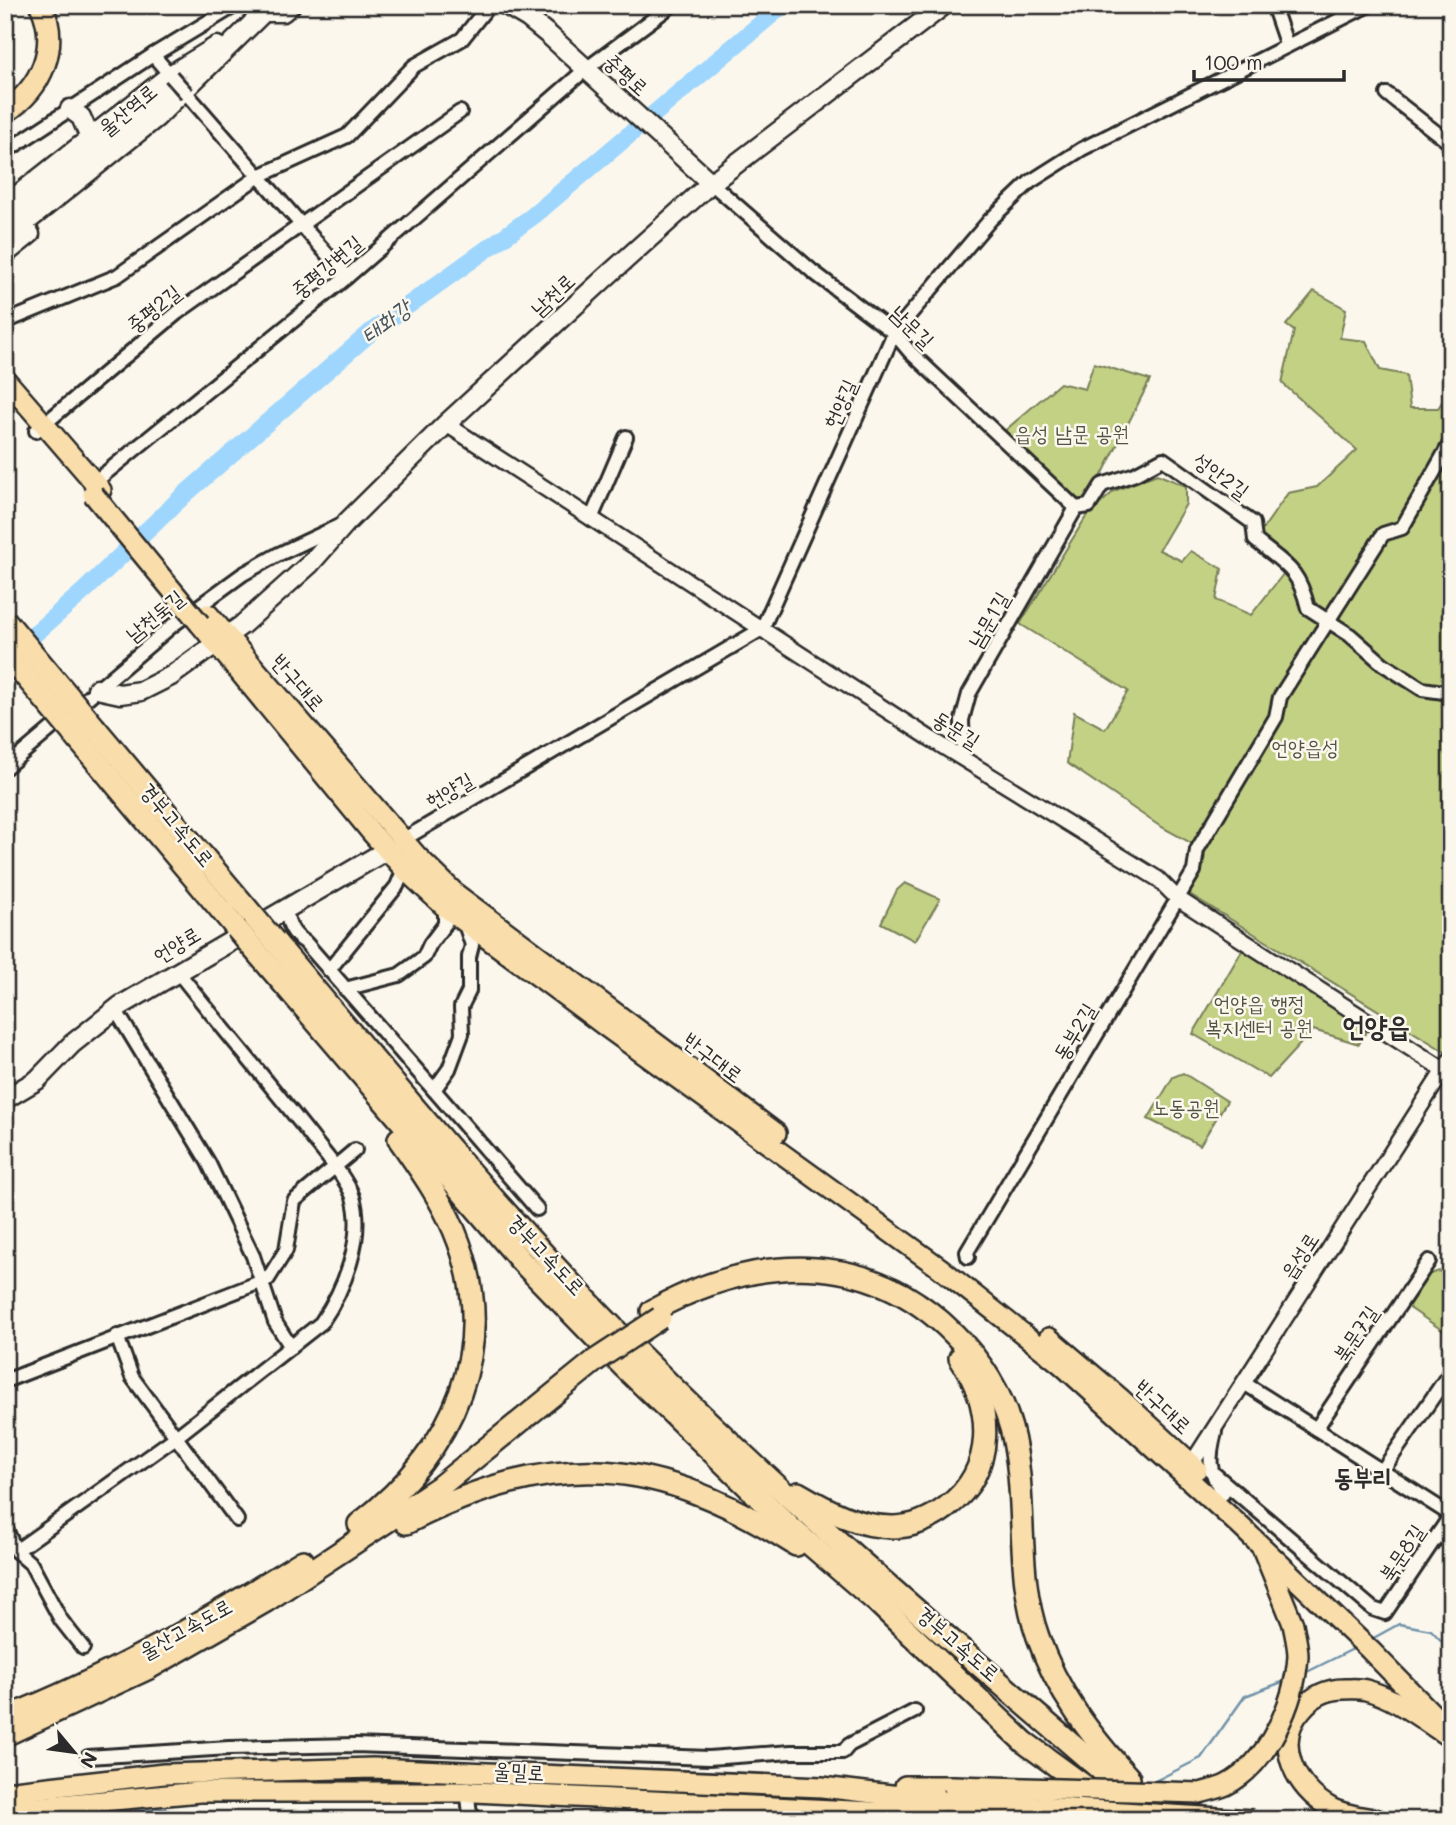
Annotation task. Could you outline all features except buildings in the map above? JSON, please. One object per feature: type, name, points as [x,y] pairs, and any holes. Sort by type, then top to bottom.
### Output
[{"type":"highway","points":[[5,100],[24,83],[36,60],[37,26],[28,5]]},
{"type":"highway","points":[[5,112],[26,96],[44,67],[49,37],[41,5]]},
{"type":"highway","name":"경부고속도로","points":[[5,620],[89,736],[267,949],[346,1059],[521,1261],[791,1528],[878,1603],[1024,1742],[1127,1820]]},
{"type":"highway","name":"경부고속도로","points":[[5,652],[89,736]]},
{"type":"highway","name":"경부고속도로","points":[[267,949],[384,1074],[503,1209],[640,1354],[747,1458],[833,1536],[1109,1766],[1159,1820]]},
{"type":"highway","points":[[346,1059],[436,1194],[450,1221],[467,1270],[472,1314],[467,1369],[460,1395],[445,1428],[433,1449],[408,1481],[359,1524]]},
{"type":"highway","points":[[359,1524],[452,1463],[592,1356],[694,1290],[744,1274],[778,1269],[821,1268],[850,1273],[885,1286],[917,1304],[949,1329],[984,1370],[1010,1423],[1020,1479],[1026,1593],[1044,1654],[1054,1677],[1109,1766],[1166,1820]]},
{"type":"highway","points":[[656,1315],[757,1283],[800,1280],[852,1287],[898,1305],[935,1332],[967,1368],[983,1407],[986,1427],[984,1448],[972,1480],[944,1509],[911,1525],[871,1525],[844,1517],[792,1489],[747,1458]]},
{"type":"highway","points":[[319,1567],[455,1476],[592,1356]]},
{"type":"highway","points":[[319,1567],[429,1512],[484,1489],[542,1475],[612,1472],[673,1483],[725,1504],[810,1554],[878,1603]]},
{"type":"highway","name":"울산고속도로","points":[[5,1718],[85,1683],[180,1634],[274,1579],[359,1524]]},
{"type":"highway","name":"울산고속도로","points":[[5,1735],[115,1686],[174,1656],[319,1567]]},
{"type":"main road","points":[[258,7],[282,12],[291,5]]},
{"type":"main road","name":"남천로","points":[[97,689],[120,694],[141,691],[171,676],[222,640],[310,564],[347,523],[446,425],[606,276],[711,183],[944,5]]},
{"type":"main road","name":"중평로","points":[[511,6],[550,36],[711,183]]},
{"type":"main road","name":"울산역로","points":[[5,239],[156,118],[258,7]]},
{"type":"main road","points":[[5,205],[171,75],[220,50]]},
{"type":"main road","points":[[5,254],[172,117],[220,50]]},
{"type":"main road","name":"울산역로","points":[[5,222],[220,50]]},
{"type":"main road","points":[[70,109],[81,117],[90,138]]},
{"type":"main road","points":[[5,379],[40,428],[94,489]]},
{"type":"main road","points":[[5,398],[40,428]]},
{"type":"main road","name":"반구대로","points":[[94,489],[395,845],[456,894],[1071,1355],[1188,1470],[1263,1550],[1354,1628]]},
{"type":"main road","name":"반구대로","points":[[395,845],[404,869],[445,907],[940,1268],[1188,1470],[1223,1494],[1374,1648],[1451,1717]]},
{"type":"main road","name":"언양로","points":[[5,1099],[37,1080],[72,1044],[115,1009],[395,845]]},
{"type":"main road","points":[[947,1800],[1200,1793],[1224,1787],[1238,1778],[1257,1760],[1274,1735],[1289,1700],[1298,1657],[1293,1624],[1286,1602],[1263,1550]]},
{"type":"main road","name":"반구대로","points":[[1374,1648],[1451,1735]]},
{"type":"main road","points":[[1378,1820],[1331,1808],[1312,1793],[1296,1774],[1289,1755],[1288,1736],[1292,1723],[1304,1707],[1311,1699],[1336,1689],[1363,1689],[1399,1705],[1451,1735]]},
{"type":"main road","name":"울밀로","points":[[5,1792],[164,1774],[373,1768],[822,1787],[947,1800],[1031,1820]]},
{"type":"main road","name":"울밀로","points":[[5,1810],[200,1791],[947,1800]]},
{"type":"main road","points":[[947,1800],[1253,1820]]},
{"type":"street","name":"울산역로","points":[[5,152],[153,55],[236,5]]},
{"type":"street","points":[[5,322],[117,276],[259,176],[346,136],[414,66],[462,39],[489,5]]},
{"type":"street","name":"중평강변길","points":[[94,489],[672,5]]},
{"type":"street","points":[[1273,5],[1287,46]]},
{"type":"street","name":"헌양길","points":[[395,845],[762,629],[894,333],[990,220],[1030,182],[1082,149],[1369,5]]},
{"type":"street","points":[[153,55],[347,277]]},
{"type":"street","points":[[1387,94],[1451,144]]},
{"type":"street","name":"중평2길","points":[[40,428],[177,313],[460,112]]},
{"type":"street","name":"남문길","points":[[711,183],[812,271],[894,333],[910,352],[1076,508]]},
{"type":"street","name":"동문길","points":[[446,425],[963,759],[1158,879],[1177,898],[1449,1068]]},
{"type":"street","points":[[591,519],[626,437]]},
{"type":"street","name":"동부2길","points":[[968,1257],[967,1252],[1194,871],[1197,850],[1276,717],[1280,697],[1383,534],[1402,528],[1451,442]]},
{"type":"street","name":"성안2길","points":[[1076,508],[1089,506],[1102,485],[1135,474],[1163,458],[1253,523],[1255,540],[1289,566],[1303,586],[1308,608],[1350,635],[1383,664],[1422,689],[1451,694]]},
{"type":"street","name":"남문1길","points":[[963,759],[962,720],[969,694],[1076,508]]},
{"type":"street","name":"남천둑길","points":[[5,768],[173,625],[243,575],[277,555],[347,523]]},
{"type":"street","points":[[329,970],[397,886],[404,869]]},
{"type":"street","points":[[345,989],[399,975],[418,962],[445,924],[445,907]]},
{"type":"street","points":[[285,909],[290,930],[329,970],[537,1209]]},
{"type":"street","points":[[434,1090],[449,1069],[458,1044],[462,1028],[461,1007],[469,991],[469,957],[472,945],[463,920]]},
{"type":"street","points":[[16,1551],[176,1437],[321,1323],[334,1305],[353,1258],[356,1212],[352,1194],[335,1167],[178,972]]},
{"type":"street","points":[[115,1009],[208,1162],[253,1256],[275,1322],[291,1347]]},
{"type":"street","name":"읍성로","points":[[1188,1470],[1449,1068]]},
{"type":"street","points":[[5,1381],[268,1279],[286,1250],[294,1201],[355,1150]]},
{"type":"street","name":"북문7길","points":[[1316,1429],[1429,1262]]},
{"type":"street","points":[[117,1336],[132,1377],[237,1520]]},
{"type":"street","points":[[1382,1471],[1451,1371]]},
{"type":"street","points":[[1244,1383],[1451,1515]]},
{"type":"street","points":[[1218,1423],[1209,1453],[1211,1471],[1223,1494]]},
{"type":"street","name":"북문8길","points":[[1211,1471],[1373,1609],[1385,1613],[1451,1515]]},
{"type":"street","points":[[5,1527],[16,1551],[30,1564],[61,1620],[83,1648]]},
{"type":"street","points":[[1439,1533],[1451,1545]]},
{"type":"street","points":[[88,1757],[355,1745],[472,1754],[709,1758],[791,1752],[843,1752],[849,1745],[915,1711]]},
{"type":"street","points":[[468,1797],[470,1814],[479,1820]]},
{"type":"green space","name":"언양읍성","points":[[1314,291],[1346,309],[1340,338],[1366,341],[1380,370],[1406,375],[1410,408],[1438,408],[1451,389],[1451,1048],[1447,1053],[1188,893],[1205,862],[1204,850],[1158,825],[1067,763],[1074,712],[1105,729],[1128,691],[1020,624],[1086,517],[1114,491],[1157,474],[1186,486],[1186,504],[1159,550],[1182,561],[1191,551],[1222,569],[1216,600],[1251,615],[1284,573],[1260,533],[1288,493],[1317,487],[1357,450],[1282,383],[1294,331],[1286,325]]},
{"type":"green space","name":"읍성 남문 공원","points":[[1094,363],[1150,380],[1088,503],[1076,503],[1001,434],[1060,383],[1085,389]]},
{"type":"green space","points":[[905,883],[940,899],[915,941],[881,923],[897,890]]},
{"type":"green space","name":"언양읍 행정 복지센터 공원","points":[[1244,947],[1369,1027],[1359,1044],[1313,1030],[1269,1078],[1193,1034]]},
{"type":"green space","name":"노동공원","points":[[1183,1073],[1227,1101],[1200,1145],[1148,1119],[1173,1077]]},
{"type":"green space","points":[[1439,1271],[1451,1279],[1451,1336],[1408,1307],[1427,1275]]},
{"type":"waterway","name":"태화강","points":[[15,651],[84,591],[183,496],[371,332],[533,216],[783,5]]},
{"type":"waterway","points":[[1370,1640],[1399,1624],[1431,1630],[1451,1651]]},
{"type":"waterway","points":[[1305,1673],[1355,1648]]},
{"type":"waterway","points":[[1151,1783],[1201,1758],[1245,1696],[1285,1681]]},
{"type":"waterway","points":[[49,1820],[163,1809],[200,1820]]},
{"type":"waterway","points":[[541,1820],[558,1815],[592,1820]]},
{"type":"district","name":"언양읍","points":[[1376,1026]]},
{"type":"district","name":"동부리","points":[[1363,1478]]}]
